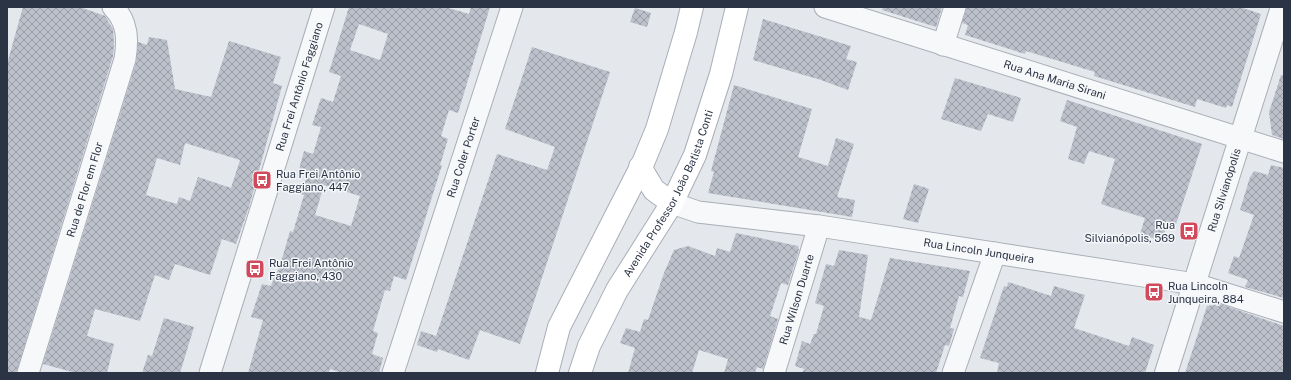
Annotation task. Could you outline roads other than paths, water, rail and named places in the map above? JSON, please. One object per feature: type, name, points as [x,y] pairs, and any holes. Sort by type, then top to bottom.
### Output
[{"type":"main road","points":[[547,373],[559,327],[640,167],[657,128],[692,7]]},
{"type":"main road","name":"Avenida Professor João Batista Conti","points":[[580,373],[589,346],[617,290],[672,203],[695,154],[721,74],[737,7]]},
{"type":"main road","points":[[640,167],[654,190],[672,203]]},
{"type":"street","name":"Rua de Flor em Flor","points":[[28,373],[125,59],[128,42],[126,28],[119,13],[113,7]]},
{"type":"street","name":"Rua Frei Antônio Faggiano","points":[[210,373],[324,7]]},
{"type":"street","name":"Rua Coler Porter","points":[[392,373],[512,7]]},
{"type":"street","name":"Rua Ana Maria Sirani","points":[[825,7],[850,11],[943,45],[1284,152]]},
{"type":"street","points":[[943,45],[955,7]]},
{"type":"street","name":"Rua Silvianópolis","points":[[1166,373],[1282,7]]},
{"type":"street","name":"Rua Lincoln Junqueira","points":[[672,203],[698,212],[819,226],[1195,284],[1284,312]]},
{"type":"street","name":"Rua Wilson Duarte","points":[[774,373],[819,226]]},
{"type":"street","points":[[953,373],[995,253]]},
{"type":"place","name":"Rua Frei Antônio Faggiano, 447","points":[[262,180]]},
{"type":"place","name":"Rua Silvianópolis, 569","points":[[1189,231]]},
{"type":"place","name":"Rua Frei Antônio Faggiano, 430","points":[[255,269]]},
{"type":"place","name":"Rua Lincoln Junqueira, 884","points":[[1154,292]]}]
